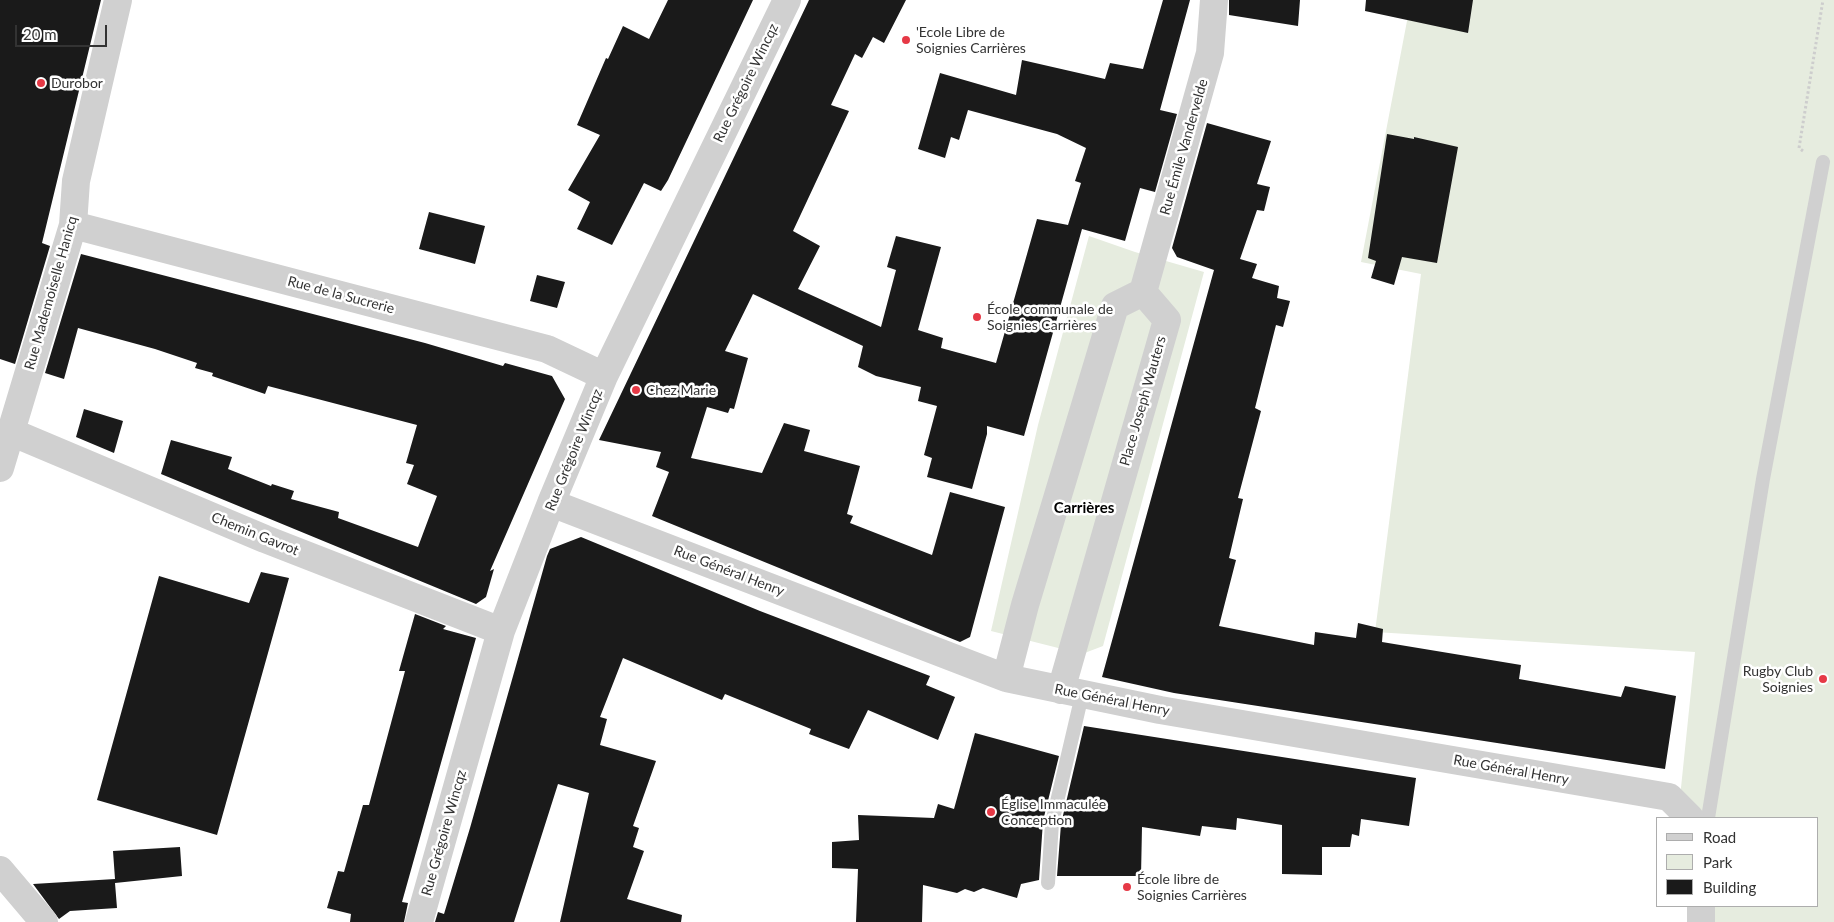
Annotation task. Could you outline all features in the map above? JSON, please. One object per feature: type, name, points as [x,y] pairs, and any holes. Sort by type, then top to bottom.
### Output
[{"type":"street","name":"Rue Mademoiselle Hanicq","points":[[0,468],[73,225],[76,181],[118,0]]},
{"type":"street","name":"Rue Grégoire Wincqz","points":[[419,922],[501,631],[552,503],[604,376],[787,0]]},
{"type":"street","name":"Rue Émile Vandervelde","points":[[1144,292],[1210,53],[1214,0]]},
{"type":"street","name":"Rue de la Sucrerie","points":[[73,225],[547,349],[604,376]]},
{"type":"street","points":[[1006,678],[1025,605],[1115,306],[1144,292]]},
{"type":"street","name":"Place Joseph Wauters","points":[[1071,692],[1167,320],[1144,292]]},
{"type":"street","name":"Chemin Gavrot","points":[[11,432],[265,539],[501,631]]},
{"type":"street","name":"Rue Général Henry","points":[[552,503],[1006,678],[1071,692],[1669,798],[1689,817]]},
{"type":"street","points":[[0,870],[44,922]]},
{"type":"street","points":[[1701,907],[1701,922]]},
{"type":"lane","points":[[1708,817],[1763,479],[1823,162]]},
{"type":"lane","points":[[1048,883],[1052,823],[1071,692]]},
{"type":"path","points":[[1823,0],[1799,148],[1823,162]]},
{"type":"green space","points":[[1411,0],[1834,0],[1834,922],[1701,922],[1701,907],[1819,907],[1819,817],[1689,817],[1679,807],[1695,652],[1375,632],[1421,274],[1361,262]]},
{"type":"green space","points":[[1089,236],[1135,252],[1204,272],[1103,646],[1082,654],[991,631],[1038,425]]},
{"type":"building","name":"Durobor","points":[[0,0],[101,0],[42,243],[50,246],[15,364],[0,359]]},
{"type":"building","points":[[668,0],[753,0],[668,180],[661,191],[644,183],[612,245],[577,229],[590,202],[568,190],[600,135],[577,125],[606,58],[608,59],[623,26],[649,39]]},
{"type":"building","points":[[809,0],[906,0],[884,43],[873,37],[862,58],[855,54],[831,105],[849,111],[793,231],[820,246],[798,289],[881,327],[896,270],[887,267],[896,236],[941,247],[918,330],[943,338],[941,348],[996,363],[1037,219],[1068,225],[1081,183],[1075,181],[1086,148],[1057,134],[968,110],[959,140],[951,137],[945,158],[918,149],[940,73],[1016,95],[1022,60],[1105,79],[1110,63],[1143,69],[1163,0],[1190,0],[1160,110],[1177,114],[1155,192],[1140,188],[1125,241],[1082,229],[1024,436],[987,426],[987,434],[972,489],[927,477],[932,458],[924,455],[937,406],[918,401],[921,387],[876,376],[858,367],[863,346],[753,294],[725,351],[748,358],[734,409],[730,408],[728,413],[707,407],[691,458],[762,473],[784,423],[810,430],[804,451],[860,466],[847,514],[853,516],[850,523],[932,555],[950,492],[1005,507],[970,637],[960,642],[652,516],[669,472],[656,467],[661,452],[599,440]]},
{"type":"building","points":[[1229,0],[1300,0],[1298,26],[1229,15]]},
{"type":"building","points":[[1366,0],[1473,0],[1468,33],[1365,11]]},
{"type":"building","points":[[1207,123],[1271,141],[1257,184],[1270,187],[1264,211],[1257,210],[1240,259],[1257,264],[1252,278],[1279,286],[1277,298],[1290,301],[1283,327],[1276,325],[1255,408],[1261,411],[1238,498],[1243,499],[1229,558],[1236,560],[1219,626],[1314,645],[1315,632],[1356,638],[1358,623],[1383,629],[1382,642],[1521,665],[1519,679],[1621,697],[1625,686],[1676,696],[1665,769],[1174,693],[1102,677],[1214,270],[1177,257],[1172,248]]},
{"type":"building","points":[[1387,134],[1414,139],[1414,137],[1458,147],[1437,263],[1402,257],[1394,285],[1371,278],[1376,261],[1368,258]]},
{"type":"building","points":[[429,212],[485,226],[475,264],[419,249]]},
{"type":"building","points":[[81,254],[425,343],[503,366],[505,363],[552,376],[565,399],[490,571],[494,569],[486,597],[476,604],[161,474],[171,440],[232,457],[228,469],[271,486],[272,484],[294,491],[291,499],[339,512],[338,518],[418,547],[437,496],[407,484],[414,465],[406,463],[417,425],[268,386],[265,394],[212,376],[213,373],[195,368],[197,363],[155,349],[78,328],[64,379],[45,373]]},
{"type":"building","points":[[537,275],[565,282],[557,308],[530,301]]},
{"type":"building","points":[[84,409],[123,421],[114,453],[76,437]]},
{"type":"building","points":[[581,537],[760,611],[930,676],[926,685],[955,697],[938,740],[868,710],[849,749],[809,734],[811,729],[725,694],[722,700],[623,658],[600,717],[607,719],[600,745],[656,761],[633,826],[639,828],[633,847],[644,851],[627,899],[682,915],[681,922],[560,922],[589,793],[558,784],[514,922],[435,922],[438,912],[444,914],[547,556],[550,549]]},
{"type":"building","points":[[261,572],[289,578],[217,835],[97,800],[159,576],[249,603]]},
{"type":"building","points":[[415,614],[446,626],[443,629],[476,638],[402,902],[408,903],[404,922],[350,922],[351,914],[327,908],[338,871],[344,872],[363,805],[369,805],[405,671],[399,671]]},
{"type":"building","points":[[1084,726],[1416,778],[1409,826],[1361,819],[1359,836],[1352,834],[1350,847],[1322,847],[1322,875],[1282,874],[1282,825],[1237,818],[1236,830],[1202,826],[1200,836],[1142,827],[1141,876],[1057,876],[1061,824]]},
{"type":"building","points":[[975,733],[1059,756],[1043,821],[1039,880],[1021,884],[1017,898],[983,888],[974,892],[965,889],[957,893],[923,885],[922,922],[856,922],[858,869],[832,868],[832,842],[859,840],[858,815],[934,818],[938,804],[954,809]]},
{"type":"building","points":[[180,847],[182,876],[115,883],[117,908],[70,911],[59,919],[33,884],[115,879],[113,851]]},
{"type":"place","name":"'Ecole Libre de Soignies Carrières","points":[[906,40]]},
{"type":"place","name":"Durobor","points":[[41,83]]},
{"type":"place","name":"École communale de Soignies Carrières","points":[[977,317]]},
{"type":"place","name":"Chez Marie","points":[[636,390]]},
{"type":"place","name":"Rugby Club Soignies","points":[[1823,679]]},
{"type":"place","name":"Église Immaculée Conception","points":[[991,812]]},
{"type":"place","name":"École libre de Soignies Carrières","points":[[1127,887]]},
{"type":"district","name":"Carrières","points":[[1084,508]]}]
